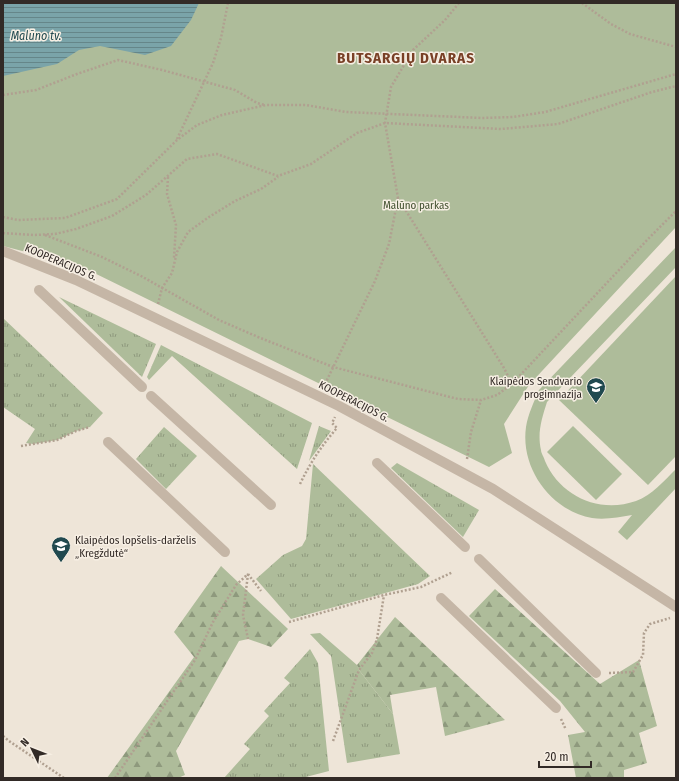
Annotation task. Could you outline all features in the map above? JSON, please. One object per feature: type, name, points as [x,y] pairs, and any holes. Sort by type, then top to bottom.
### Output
[{"type":"street","name":"KOOPERACIJOS G.","points":[[3,251],[76,280],[323,398],[465,473],[499,493],[676,607]]},
{"type":"street","points":[[39,290],[142,387]]},
{"type":"street","points":[[151,396],[271,505]]},
{"type":"street","points":[[108,442],[225,552]]},
{"type":"street","points":[[377,463],[465,547]]},
{"type":"street","points":[[479,559],[596,673]]},
{"type":"street","points":[[441,598],[556,708]]},
{"type":"path","points":[[177,140],[213,63],[221,38],[228,3]]},
{"type":"path","points":[[333,367],[375,281],[389,244],[398,198],[385,124],[391,87],[413,50],[445,20],[458,3]]},
{"type":"path","points":[[582,3],[611,24],[630,34],[676,47]]},
{"type":"path","points":[[3,95],[36,90],[118,60],[235,90],[257,103],[266,105],[306,105],[346,112],[482,118],[513,117],[545,112],[676,74]]},
{"type":"path","points":[[162,288],[172,272],[177,252],[188,232],[235,201],[261,189],[278,176],[311,164],[357,132],[385,124],[501,129],[558,124],[652,92],[676,86]]},
{"type":"path","points":[[3,217],[18,220],[65,218],[117,199],[177,140],[196,125],[222,115],[266,105]]},
{"type":"path","points":[[3,233],[33,235],[55,234],[76,229],[112,216],[146,195],[187,159],[217,154],[278,176]]},
{"type":"path","points":[[168,176],[167,194],[176,225],[172,272]]},
{"type":"path","points":[[398,198],[504,368],[512,384]]},
{"type":"path","points":[[45,235],[102,258],[162,288],[219,320],[333,367],[458,399],[481,400],[497,395],[512,384],[676,211]]},
{"type":"path","points":[[465,473],[471,432],[481,400]]},
{"type":"path","points":[[20,446],[57,440],[76,431],[90,427]]},
{"type":"path","points":[[300,484],[324,442],[337,428]]},
{"type":"path","points":[[289,622],[384,595],[421,587],[453,572]]},
{"type":"path","points":[[248,574],[261,591]]},
{"type":"path","points":[[248,574],[243,615],[248,639]]},
{"type":"path","points":[[115,778],[195,660],[213,622],[236,585],[248,574]]},
{"type":"path","points":[[333,741],[359,670],[372,653],[377,639],[384,595]]},
{"type":"path","points":[[596,673],[633,672],[643,654],[644,633],[650,624],[676,617]]},
{"type":"path","points":[[3,736],[9,742],[64,778]]},
{"type":"green space","name":"Malūno parkas","points":[[3,3],[676,3],[676,227],[529,385],[504,424],[512,453],[489,467],[80,266],[3,246]]},
{"type":"green space","points":[[676,247],[676,267],[547,402],[543,414],[540,444],[545,461],[560,484],[582,499],[608,505],[636,501],[653,491],[676,469],[676,488],[627,540],[618,532],[632,515],[597,519],[577,514],[564,507],[542,486],[528,458],[525,443],[526,427],[539,390]]},
{"type":"green space","points":[[676,276],[676,456],[648,485],[559,400]]},
{"type":"green space","points":[[59,297],[156,344],[142,377]]},
{"type":"green space","points":[[3,318],[103,413],[90,427],[76,431],[57,440],[33,444],[26,443],[35,429],[3,407]]},
{"type":"green space","points":[[161,345],[312,423],[297,469],[172,356],[149,380],[147,377]]},
{"type":"green space","points":[[319,426],[331,431],[309,461]]},
{"type":"green space","points":[[573,426],[622,474],[596,500],[547,452]]},
{"type":"green space","points":[[164,427],[197,456],[166,489],[136,459]]},
{"type":"green space","points":[[397,463],[479,510],[463,537],[391,468]]},
{"type":"green space","points":[[313,464],[430,576],[418,584],[291,619],[256,579],[283,555],[302,546],[306,539]]},
{"type":"green space","points":[[221,566],[288,629],[271,647],[248,639],[239,641],[176,751],[185,775],[178,778],[107,778],[194,657],[174,632]]},
{"type":"green space","points":[[495,589],[600,684],[639,660],[657,726],[639,733],[647,763],[624,770],[624,778],[576,778],[568,735],[585,732],[560,701],[469,616]]},
{"type":"green space","points":[[395,617],[505,720],[445,736],[436,687],[390,695],[393,714],[359,670],[357,665]]},
{"type":"green space","points":[[320,633],[357,665],[359,670],[393,714],[400,754],[347,763],[331,656],[310,634]]},
{"type":"green space","points":[[310,649],[318,663],[329,771],[302,778],[224,778],[250,749],[244,744],[269,716],[264,711],[290,683],[284,678]]},
{"type":"water","name":"Malūno tv.","points":[[3,3],[199,3],[191,20],[171,46],[145,55],[100,46],[79,50],[57,64],[3,76]]},
{"type":"place","name":"Klaipėdos Sendvario progimnazija","points":[[596,404]]},
{"type":"place","name":"Klaipėdos lopšelis-darželis „Kregždutė“","points":[[61,563]]},
{"type":"district","name":"BUTSARGIŲ DVARAS","points":[[406,58]]}]
